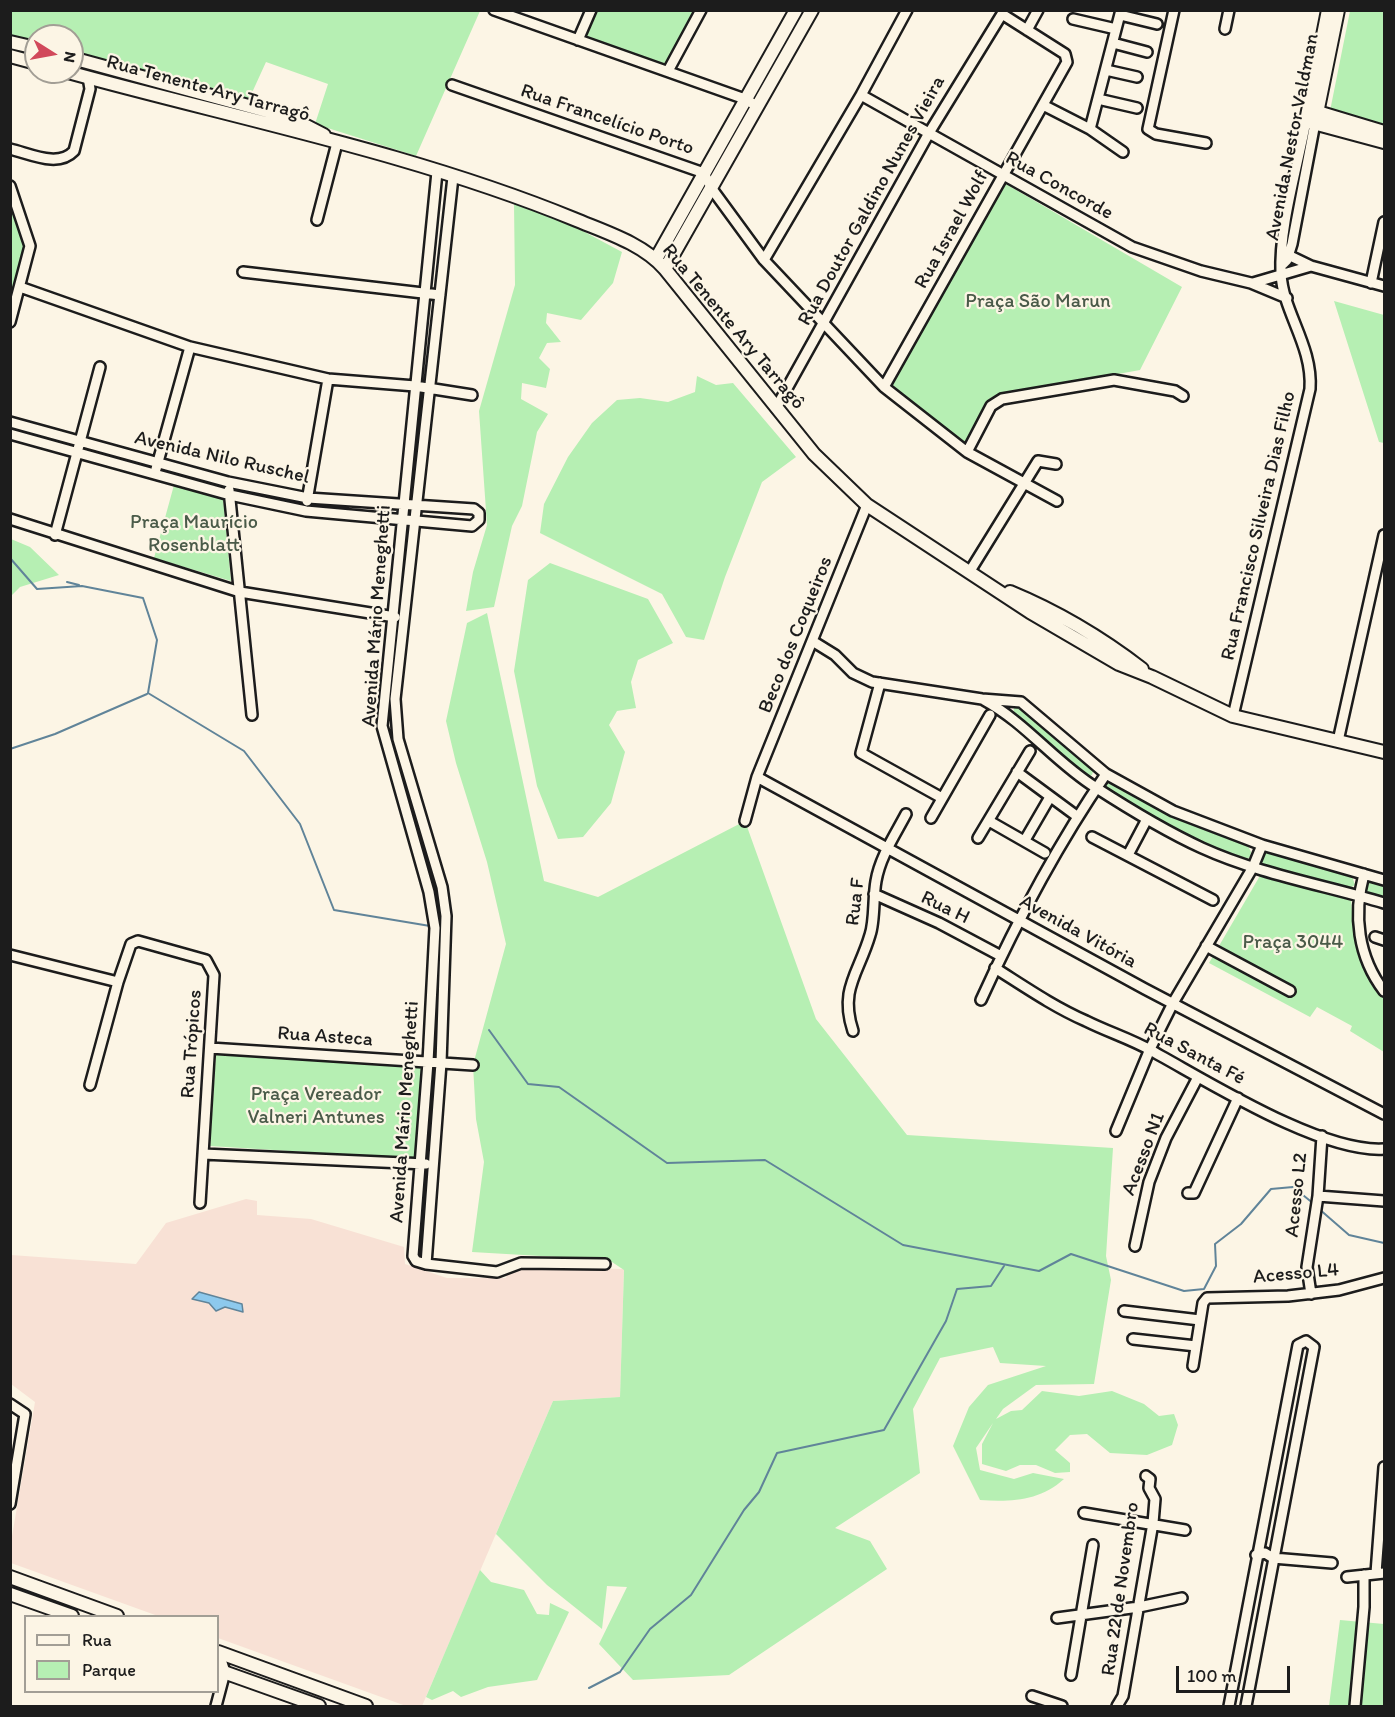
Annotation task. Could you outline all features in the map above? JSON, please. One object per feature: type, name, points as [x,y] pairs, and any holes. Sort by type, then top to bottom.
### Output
[{"type":"main road","points":[[660,264],[704,173],[796,10]]},
{"type":"main road","points":[[660,264],[712,189],[812,10]]},
{"type":"main road","name":"Avenida Nestor Valdman","points":[[1312,117],[1328,10]]},
{"type":"main road","name":"Avenida Nestor Valdman","points":[[1312,117],[1338,10]]},
{"type":"main road","name":"Rua Tenente Ary Tarragô","points":[[84,61],[292,118],[338,143]]},
{"type":"main road","points":[[92,82],[97,65]]},
{"type":"main road","name":"Rua Tenente Ary Tarragô","points":[[84,79],[338,143],[437,172],[547,208],[611,234],[660,264],[814,454],[867,505],[1030,612],[1119,664],[1152,677],[1233,716],[1384,752]]},
{"type":"main road","points":[[1312,117],[1384,132]]},
{"type":"main road","points":[[1312,117],[1384,142]]},
{"type":"main road","points":[[288,130],[293,127],[292,118]]},
{"type":"main road","points":[[10,1577],[112,1615]]},
{"type":"main road","points":[[10,1594],[67,1615]]},
{"type":"main road","points":[[219,1652],[366,1707]]},
{"type":"main road","points":[[221,1671],[319,1707]]},
{"type":"street","points":[[494,10],[745,99],[757,106]]},
{"type":"street","points":[[578,40],[591,10]]},
{"type":"street","points":[[668,71],[701,10]]},
{"type":"street","points":[[764,260],[861,96],[907,10]]},
{"type":"street","points":[[988,10],[1028,30],[1038,10]]},
{"type":"street","points":[[1174,10],[1148,129],[1156,134],[1206,143]]},
{"type":"street","points":[[1225,29],[1228,10]]},
{"type":"street","points":[[1090,129],[1120,13],[1157,24]]},
{"type":"street","name":"Rua Doutor Galdino Nunes Vieira","points":[[776,408],[929,133],[999,15]]},
{"type":"street","points":[[1073,19],[1116,29]]},
{"type":"street","name":"Rua Israel Wolf","points":[[884,387],[1043,105],[1067,58],[1028,30]]},
{"type":"street","points":[[1113,43],[1148,51]]},
{"type":"street","points":[[1106,70],[1137,77]]},
{"type":"street","points":[[10,149],[57,160],[69,156],[74,151],[92,82]]},
{"type":"street","name":"Rua Francelício Porto","points":[[452,85],[704,173],[712,189],[764,260],[884,387],[967,452],[1057,501]]},
{"type":"street","name":"Rua Concorde","points":[[861,96],[1132,247],[1201,271],[1251,283],[1287,298]]},
{"type":"street","points":[[1098,99],[1137,108]]},
{"type":"street","points":[[1043,105],[1090,129],[1123,152]]},
{"type":"street","name":"Avenida Nestor Valdman","points":[[1281,275],[1312,117]]},
{"type":"street","points":[[317,220],[338,143]]},
{"type":"street","name":"Avenida Mário Meneghetti","points":[[437,172],[427,294],[401,520],[382,726],[429,892],[433,918],[428,1062],[413,1256],[416,1261],[426,1263],[441,1063],[446,916],[442,887],[398,739],[394,699],[453,177]]},
{"type":"street","points":[[10,186],[30,246],[10,322]]},
{"type":"street","points":[[1371,283],[1384,228]]},
{"type":"street","points":[[1284,257],[1384,286]]},
{"type":"street","name":"Rua Concorde","points":[[1251,283],[1311,266]]},
{"type":"street","points":[[243,272],[440,295]]},
{"type":"street","name":"Rua Francisco Silveira Dias Filho","points":[[1233,716],[1310,389],[1309,363],[1281,275]]},
{"type":"street","points":[[20,287],[189,346],[328,379],[415,386],[472,394]]},
{"type":"street","points":[[154,475],[189,346]]},
{"type":"street","points":[[55,534],[100,367]]},
{"type":"street","points":[[306,511],[328,379]]},
{"type":"street","points":[[967,452],[991,406],[1002,399],[1114,380],[1175,392],[1183,396]]},
{"type":"street","name":"Avenida Nilo Ruschel","points":[[10,422],[228,482],[308,498],[474,509],[479,513],[479,520],[472,526],[306,511],[230,495],[10,434]]},
{"type":"street","points":[[970,571],[1038,461],[1056,464]]},
{"type":"street","points":[[228,482],[252,715]]},
{"type":"street","name":"Beco dos Coqueiros","points":[[745,820],[757,777],[814,642],[867,505]]},
{"type":"street","points":[[10,519],[240,592],[404,618]]},
{"type":"street","points":[[1338,741],[1384,534]]},
{"type":"street","points":[[814,642],[835,655],[853,674],[880,683],[982,699],[1018,701],[1026,704],[1106,774],[1173,811],[1262,845],[1384,880]]},
{"type":"street","points":[[880,683],[861,753],[942,798]]},
{"type":"street","points":[[982,699],[1009,716],[1052,756],[1096,788],[1203,849],[1253,867],[1384,903]]},
{"type":"street","points":[[1009,716],[1010,706],[1018,701]]},
{"type":"street","points":[[931,818],[990,715]]},
{"type":"street","points":[[382,726],[397,725]]},
{"type":"street","points":[[978,838],[1030,751]]},
{"type":"street","points":[[1017,772],[1078,818]]},
{"type":"street","points":[[981,1000],[1020,920],[1106,774]]},
{"type":"street","name":"Avenida Vitória","points":[[757,777],[1173,1003],[1384,1113]]},
{"type":"street","points":[[1025,840],[1050,797]]},
{"type":"street","name":"Rua F","points":[[853,1031],[847,1012],[848,992],[871,933],[877,875],[906,814]]},
{"type":"street","points":[[410,822],[422,819]]},
{"type":"street","points":[[1128,855],[1147,819]]},
{"type":"street","points":[[989,821],[1045,853]]},
{"type":"street","points":[[1092,837],[1213,900]]},
{"type":"street","points":[[1116,1131],[1150,1050],[1173,1003],[1253,867],[1262,845]]},
{"type":"street","points":[[1364,874],[1358,895],[1361,946],[1366,961],[1384,991]]},
{"type":"street","name":"Rua H","points":[[874,894],[939,923],[1001,956]]},
{"type":"street","points":[[433,918],[446,916]]},
{"type":"street","name":"Rua Trópicos","points":[[117,982],[130,946],[138,942],[206,960],[214,975],[200,1203]]},
{"type":"street","points":[[1206,946],[1290,992]]},
{"type":"street","points":[[10,955],[117,982],[90,1085]]},
{"type":"street","name":"Rua Santa Fé","points":[[995,969],[1084,1021],[1150,1050],[1238,1098],[1322,1136],[1353,1147],[1384,1149]]},
{"type":"street","name":"Rua Asteca","points":[[210,1048],[473,1065]]},
{"type":"street","name":"Acesso N1","points":[[1135,1246],[1149,1182],[1166,1138],[1198,1077]]},
{"type":"street","points":[[1188,1193],[1194,1194],[1238,1098]]},
{"type":"street","name":"Acesso L2","points":[[1311,1294],[1307,1267],[1318,1196],[1322,1136]]},
{"type":"street","points":[[203,1154],[434,1165]]},
{"type":"street","points":[[1318,1196],[1384,1201]]},
{"type":"street","points":[[426,1263],[497,1272],[520,1263],[605,1264]]},
{"type":"street","name":"Acesso L4","points":[[1200,1320],[1203,1303],[1209,1298],[1311,1294],[1339,1290],[1384,1278]]},
{"type":"street","points":[[1124,1311],[1200,1320],[1193,1366]]},
{"type":"street","points":[[1133,1340],[1196,1346]]},
{"type":"street","points":[[1229,1707],[1298,1345],[1306,1341],[1314,1347],[1246,1707]]},
{"type":"street","points":[[10,1404],[25,1414],[15,1440],[10,1504]]},
{"type":"street","points":[[1347,1577],[1380,1573],[1384,1467]]},
{"type":"street","name":"Rua 22 de Novembro","points":[[1117,1707],[1124,1696],[1153,1523],[1155,1499],[1149,1488],[1150,1479],[1146,1476]]},
{"type":"street","points":[[1084,1513],[1185,1530]]},
{"type":"street","points":[[1071,1674],[1093,1545]]},
{"type":"street","points":[[1256,1558],[1265,1553],[1272,1562]]},
{"type":"street","points":[[1272,1562],[1332,1563]]},
{"type":"street","points":[[1355,1707],[1364,1607],[1364,1575]]},
{"type":"street","points":[[1057,1617],[1139,1607],[1182,1598]]},
{"type":"street","points":[[1032,1696],[1062,1707]]},
{"type":"shaded area","points":[[246,1199],[257,1201],[257,1215],[311,1219],[404,1247],[405,1264],[447,1278],[506,1278],[507,1271],[520,1267],[624,1269],[620,1397],[553,1401],[422,1706],[406,1706],[219,1638],[219,1615],[155,1615],[11,1563],[11,1542],[35,1402],[11,1384],[11,1255],[136,1264],[166,1223]]},
{"type":"green space","points":[[10,11],[480,11],[416,156],[315,124],[328,84],[266,62],[245,108],[84,64],[84,24],[24,24],[24,48],[11,44]]},
{"type":"green space","points":[[596,11],[697,11],[665,67],[584,40]]},
{"type":"green space","points":[[1350,11],[1384,11],[1384,126],[1330,111]]},
{"type":"green space","name":"Praça São Marun","points":[[1006,184],[1182,287],[1140,370],[992,397],[965,445],[891,385]]},
{"type":"green space","points":[[11,201],[26,247],[11,302]]},
{"type":"green space","points":[[514,204],[566,222],[622,252],[613,283],[581,320],[547,313],[546,323],[561,342],[547,343],[539,358],[550,369],[546,388],[522,383],[521,399],[548,414],[537,432],[522,506],[512,526],[494,607],[466,611],[473,572],[487,525],[479,411],[515,285]]},
{"type":"green space","points":[[1334,301],[1384,315],[1384,443],[1379,442]]},
{"type":"green space","points":[[697,376],[716,385],[733,383],[796,457],[762,482],[725,577],[704,640],[686,637],[662,594],[540,533],[544,504],[568,457],[592,423],[617,400],[640,398],[668,402],[695,392]]},
{"type":"green space","name":"Praça Maurício Rosenblatt","points":[[174,485],[223,499],[231,581],[154,558]]},
{"type":"green space","points":[[11,539],[30,547],[59,575],[20,587],[11,596]]},
{"type":"green space","points":[[550,563],[648,599],[673,643],[638,660],[631,682],[636,708],[617,711],[609,725],[625,752],[611,803],[583,837],[558,839],[537,786],[514,671],[528,580]]},
{"type":"green space","points":[[487,613],[544,881],[598,897],[745,821],[816,1019],[907,1135],[1113,1148],[1106,1256],[1111,1280],[1094,1384],[1036,1385],[1003,1409],[996,1419],[1011,1411],[1022,1410],[1042,1391],[1079,1396],[1112,1391],[1144,1404],[1159,1416],[1174,1414],[1178,1425],[1172,1445],[1147,1455],[1110,1453],[1087,1434],[1070,1435],[1055,1450],[1070,1463],[1070,1472],[1055,1473],[1036,1465],[1020,1465],[1006,1471],[982,1464],[982,1444],[993,1423],[976,1448],[980,1470],[1014,1479],[1033,1473],[1064,1479],[1035,1496],[1003,1501],[980,1500],[953,1446],[969,1407],[988,1385],[1046,1366],[1000,1363],[993,1347],[940,1358],[913,1409],[920,1473],[835,1528],[870,1541],[887,1569],[729,1675],[633,1680],[599,1644],[627,1587],[607,1586],[602,1629],[547,1585],[496,1534],[553,1401],[620,1397],[624,1270],[609,1260],[472,1252],[484,1162],[476,1119],[473,1065],[506,944],[487,862],[456,763],[446,721],[467,623]]},
{"type":"green space","points":[[1018,705],[1094,768],[1092,775],[1085,777],[1013,715],[1014,708]]},
{"type":"green space","points":[[1111,781],[1177,816],[1248,846],[1251,852],[1250,857],[1245,860],[1227,853],[1157,820],[1106,790],[1106,785]]},
{"type":"green space","points":[[1267,852],[1352,876],[1355,885],[1348,889],[1264,865],[1260,859]]},
{"type":"green space","name":"Praça 3044","points":[[1261,874],[1351,900],[1358,952],[1367,974],[1384,997],[1384,1052],[1350,1031],[1352,1026],[1317,1007],[1310,1017],[1209,963]]},
{"type":"green space","points":[[1367,882],[1384,886],[1384,900],[1365,893]]},
{"type":"green space","name":"Praça Vereador Valneri Antunes","points":[[216,1054],[422,1067],[416,1159],[210,1146]]},
{"type":"green space","points":[[480,1570],[491,1582],[524,1590],[537,1614],[549,1615],[550,1603],[569,1612],[537,1680],[488,1687],[461,1697],[453,1691],[432,1700],[426,1697]]},
{"type":"green space","points":[[1340,1620],[1384,1624],[1384,1706],[1329,1706]]},
{"type":"water","points":[[199,1292],[242,1304],[243,1312],[225,1307],[216,1311],[209,1303],[192,1299]]},
{"type":"waterway","points":[[10,558],[37,589],[82,586],[143,598],[157,640],[148,693]]},
{"type":"waterway","points":[[67,582],[79,585]]},
{"type":"waterway","points":[[148,693],[244,751],[300,824],[334,910],[430,926]]},
{"type":"waterway","points":[[10,749],[55,734],[147,694]]},
{"type":"waterway","points":[[489,1030],[528,1084],[559,1087],[667,1163],[765,1160],[903,1245],[1039,1271],[1071,1254],[1184,1291],[1204,1289],[1216,1266],[1215,1244],[1241,1224],[1271,1189],[1293,1187],[1314,1204]]},
{"type":"waterway","points":[[1318,1208],[1349,1235],[1384,1243]]},
{"type":"waterway","points":[[589,1688],[620,1672],[650,1629],[691,1595],[744,1510],[759,1492],[777,1453],[884,1430],[946,1321],[957,1289],[991,1286],[1004,1266]]}]
